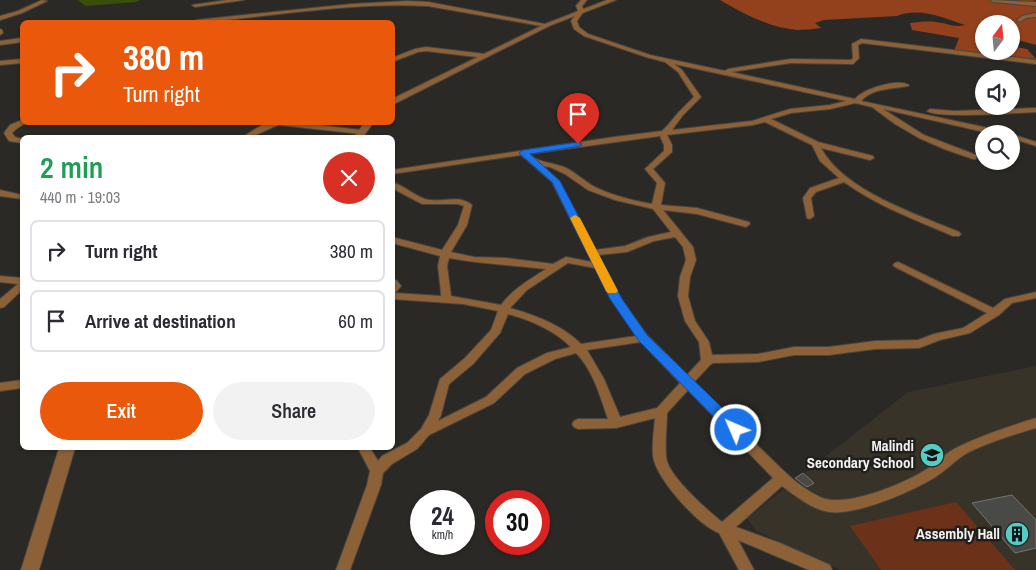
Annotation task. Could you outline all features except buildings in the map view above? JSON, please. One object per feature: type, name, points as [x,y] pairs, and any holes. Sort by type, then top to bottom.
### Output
[{"type":"street","points":[[194,5],[241,0]]},
{"type":"street","points":[[584,0],[579,6],[581,11],[574,23],[583,34],[620,48],[780,86],[897,109],[975,127]]},
{"type":"street","points":[[395,101],[547,25],[613,0]]},
{"type":"street","points":[[993,0],[1036,4]]},
{"type":"street","points":[[0,18],[20,12],[44,1]]},
{"type":"street","points":[[216,20],[352,6],[408,3],[428,4],[547,25]]},
{"type":"street","points":[[1020,20],[1024,17],[1036,15]]},
{"type":"street","points":[[0,43],[20,40]]},
{"type":"street","points":[[722,72],[791,61],[850,63],[855,61],[856,58],[855,44],[861,42],[1036,62]]},
{"type":"street","points":[[395,59],[417,50],[429,48],[485,56]]},
{"type":"street","points":[[663,134],[698,97],[680,71],[665,60]]},
{"type":"street","points":[[0,63],[20,61]]},
{"type":"street","points":[[395,172],[620,138],[767,120],[790,111],[830,107],[856,101],[860,95],[867,92],[906,85]]},
{"type":"street","points":[[873,104],[896,122],[913,132],[973,157]]},
{"type":"street","points":[[897,109],[954,113],[1036,110]]},
{"type":"street","points":[[767,120],[815,144],[870,158]]},
{"type":"street","points":[[20,124],[8,133],[12,139],[20,141]]},
{"type":"street","points":[[250,135],[271,125]]},
{"type":"street","points":[[306,125],[359,135],[367,125]]},
{"type":"street","points":[[663,134],[668,145],[668,152],[649,169],[661,183],[656,207],[688,247],[691,255],[685,277],[683,296],[690,321],[704,342],[707,361]]},
{"type":"street","points":[[1020,139],[1036,144]]},
{"type":"street","points":[[815,144],[820,157],[833,171],[844,179],[888,204],[956,234]]},
{"type":"street","points":[[523,153],[556,181],[616,299],[643,338],[782,478],[814,501],[821,504],[838,506],[856,504],[912,483],[931,473],[961,452],[980,443],[1036,423]]},
{"type":"street","points":[[536,163],[558,167],[590,188],[618,198],[656,207],[697,211],[746,224]]},
{"type":"street","points":[[810,216],[807,198],[813,190],[844,179]]},
{"type":"street","points":[[395,186],[425,202],[463,201],[468,205],[463,225],[446,254],[442,272],[447,288],[446,300]]},
{"type":"street","points":[[0,192],[20,197]]},
{"type":"street","points":[[592,253],[635,247],[651,239],[676,234]]},
{"type":"street","points":[[395,241],[417,248],[474,260],[506,261],[553,267]]},
{"type":"street","points":[[343,570],[374,485],[377,471],[388,460],[412,446],[426,432],[435,415],[444,382],[472,358],[496,331],[507,303],[517,293],[553,267],[568,259],[599,266]]},
{"type":"street","points":[[898,265],[995,313]]},
{"type":"street","points":[[0,279],[20,283]]},
{"type":"street","points":[[0,305],[20,285]]},
{"type":"street","points":[[578,424],[616,423],[661,412],[707,361],[714,358],[758,358],[794,351],[829,351],[881,345],[919,344],[938,337],[966,331],[995,313],[1009,301],[1036,295]]},
{"type":"street","points":[[395,296],[417,300],[446,300],[504,310],[522,314],[541,322],[579,348],[590,363],[616,423]]},
{"type":"street","points":[[426,432],[490,400],[521,371],[551,356],[579,348],[643,338]]},
{"type":"street","points":[[0,387],[20,384]]},
{"type":"street","points":[[661,412],[660,460],[668,476],[699,512],[710,522],[724,529],[775,548],[825,570]]},
{"type":"street","points":[[30,570],[66,450]]},
{"type":"street","points":[[365,450],[377,471]]},
{"type":"street","points":[[724,529],[782,478]]},
{"type":"street","points":[[724,529],[747,570]]},
{"type":"shaded area","points":[[720,0],[1033,0],[1036,1],[1036,45],[1020,41],[1020,15],[975,15],[975,53],[954,51],[959,38],[912,30],[910,23],[929,22],[954,26],[965,25],[931,14],[914,13],[897,16],[824,20],[815,23],[821,28],[806,30],[787,29],[747,15]]},
{"type":"shaded area","points":[[1020,48],[1027,49],[1036,59],[1020,57]]},
{"type":"shaded area","name":"Malindi Secondary School","points":[[1036,366],[1036,570],[840,570],[756,531],[747,518],[908,392]]},
{"type":"shaded area","points":[[956,502],[1015,570],[881,570],[850,526]]},
{"type":"waterway","points":[[81,0],[86,4],[136,0]]},
{"type":"slow traffic","points":[[575,218],[612,291]]},
{"type":"place","name":"Malindi Secondary School","points":[[932,455]]},
{"type":"place","name":"Assembly Hall","points":[[1017,534]]},
{"type":"route","points":[[578,144],[523,153],[542,167],[556,181],[616,299],[643,338],[736,430]]}]
